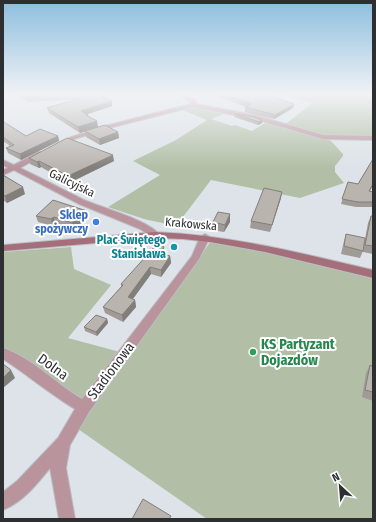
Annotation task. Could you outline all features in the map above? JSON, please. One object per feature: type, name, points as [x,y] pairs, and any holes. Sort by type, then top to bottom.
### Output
[{"type":"street","points":[[52,149],[73,138],[141,118]]},
{"type":"street","points":[[260,118],[323,137],[373,138]]},
{"type":"street","points":[[3,173],[45,152]]},
{"type":"street","name":"Galicyjska","points":[[3,162],[82,202],[143,226],[155,235]]},
{"type":"street","points":[[132,222],[138,236]]},
{"type":"street","name":"Krakowska","points":[[3,248],[138,236],[179,235],[224,240],[373,274]]},
{"type":"street","name":"Stadionowa","points":[[67,519],[58,468],[63,443],[84,407],[196,257],[205,237]]},
{"type":"street","name":"Dolna","points":[[3,353],[84,407]]},
{"type":"street","points":[[3,502],[23,487],[63,443]]},
{"type":"green space","points":[[203,118],[213,118],[211,119],[252,131],[267,122],[331,141],[343,154],[335,166],[335,172],[344,183],[300,198],[211,180],[176,226],[144,219],[108,207],[160,175],[133,161],[176,140],[207,120]]},
{"type":"green space","points":[[293,118],[373,118],[373,137],[325,136],[284,125]]},
{"type":"green space","name":"KS Partyzant Dojazdów","points":[[211,241],[223,242],[373,276],[373,519],[207,519],[78,429]]},
{"type":"green space","points":[[71,247],[74,269],[111,285],[68,338],[120,352],[82,401],[3,349],[3,252]]},
{"type":"building","points":[[64,118],[92,118],[97,121],[78,127]]},
{"type":"building","points":[[248,118],[262,120],[259,122]]},
{"type":"building","points":[[3,122],[26,136],[40,129],[58,136],[20,154],[6,148],[14,145],[3,137]]},
{"type":"building","points":[[105,125],[118,132],[99,139],[85,131]]},
{"type":"building","points":[[67,138],[113,155],[68,176],[39,161],[37,162],[29,158]]},
{"type":"building","points":[[373,159],[373,184],[369,191],[373,192],[373,202],[358,202],[342,199],[348,182],[358,184]]},
{"type":"building","points":[[3,175],[23,187],[5,196],[3,194]]},
{"type":"building","points":[[264,188],[282,192],[272,225],[251,221]]},
{"type":"building","points":[[53,200],[87,211],[72,223],[54,217],[51,219],[36,216]]},
{"type":"building","points":[[218,212],[230,214],[225,225],[213,222]]},
{"type":"building","points":[[371,216],[373,216],[373,246],[365,245]]},
{"type":"building","points":[[346,234],[365,238],[363,251],[344,246]]},
{"type":"building","points":[[158,243],[164,247],[160,253],[170,256],[161,270],[150,267],[128,297],[135,300],[122,315],[103,307],[123,285],[121,284]]},
{"type":"building","points":[[96,315],[107,319],[96,332],[84,327]]},
{"type":"building","points":[[3,364],[11,370],[3,378]]},
{"type":"building","points":[[370,365],[373,367],[373,392],[365,390]]},
{"type":"building","points":[[143,499],[171,516],[169,519],[132,519]]},
{"type":"place","name":"Sklep spożywczy","points":[[96,222]]},
{"type":"place","name":"Plac Świętego Stanisława","points":[[174,247]]},
{"type":"place","name":"KS Partyzant Dojazdów","points":[[253,352]]}]
